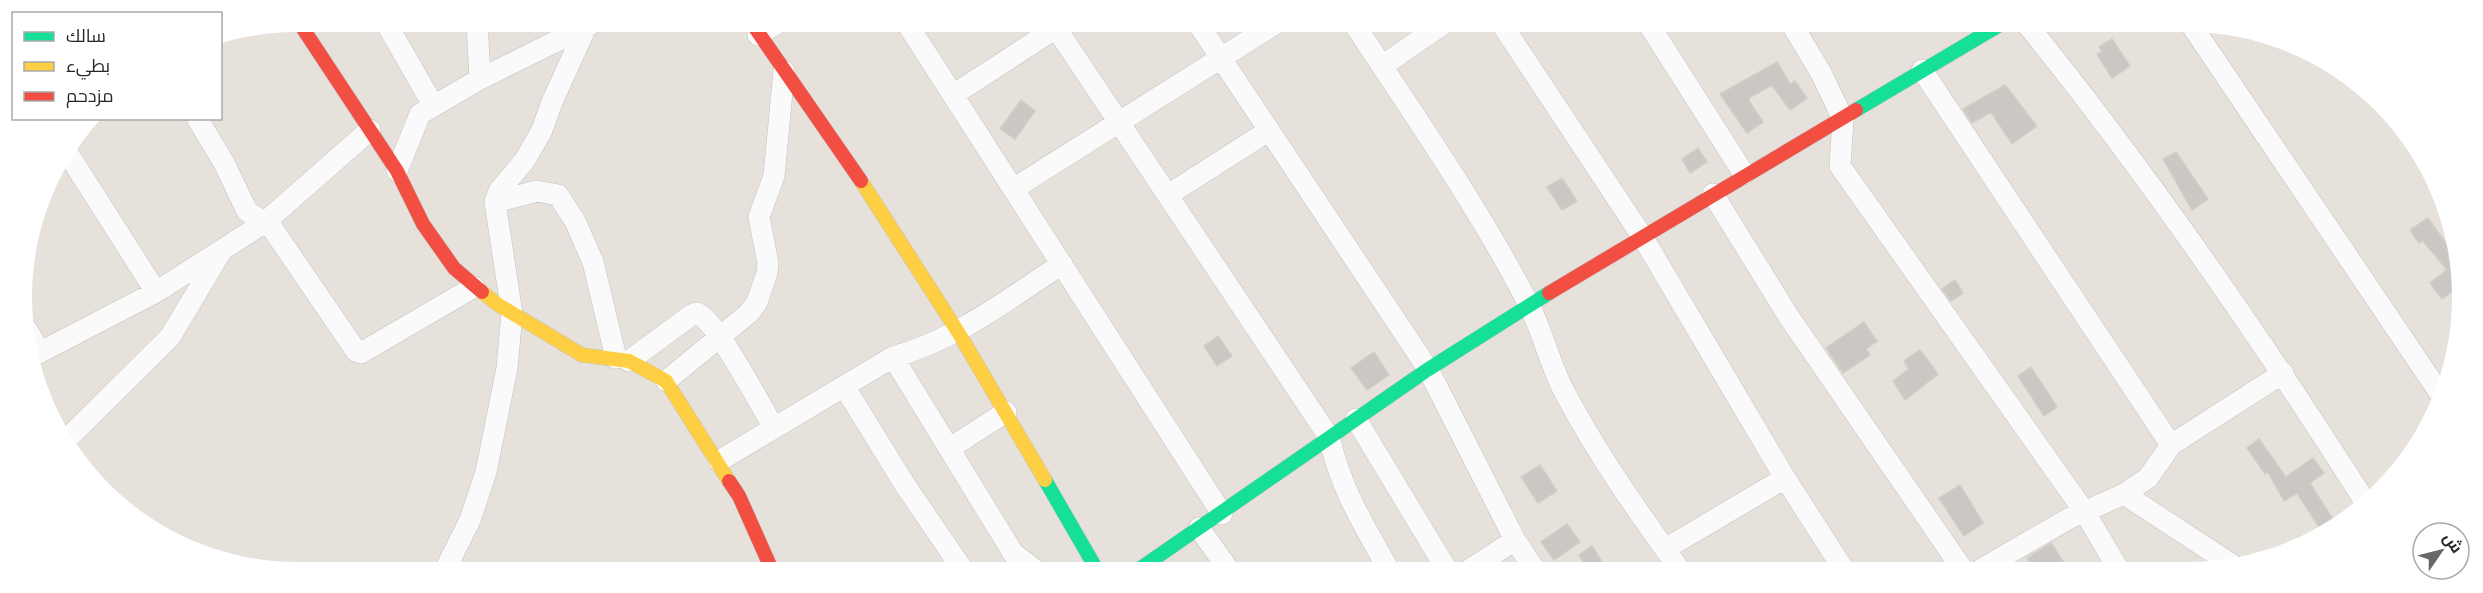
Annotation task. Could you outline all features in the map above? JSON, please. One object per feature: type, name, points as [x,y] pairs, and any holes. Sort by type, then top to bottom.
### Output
[{"type":"street","points":[[305,32],[397,171],[435,243],[474,287],[582,355],[623,360],[666,381],[740,496],[769,562]]},
{"type":"street","points":[[391,32],[433,105]]},
{"type":"street","points":[[475,32],[480,79]]},
{"type":"street","points":[[397,171],[412,129],[420,114],[480,79],[573,32]]},
{"type":"street","points":[[449,562],[470,520],[486,472],[507,368],[512,313],[495,202],[499,191],[525,160],[543,130],[552,102],[587,32]]},
{"type":"street","points":[[758,32],[876,203],[958,332],[1092,562]]},
{"type":"street","points":[[912,32],[1222,514]]},
{"type":"street","points":[[953,95],[1044,32]]},
{"type":"street","points":[[1059,32],[1329,437],[1339,476],[1350,502],[1384,562]]},
{"type":"street","points":[[1203,32],[1428,369],[1515,540],[1530,562]]},
{"type":"street","points":[[1013,189],[1263,32]]},
{"type":"street","points":[[1360,32],[1466,197],[1529,305],[1563,390],[1596,448],[1674,562]]},
{"type":"street","points":[[1382,66],[1431,32]]},
{"type":"street","points":[[1507,32],[1642,236],[1785,478],[1839,562]]},
{"type":"street","points":[[1654,32],[1744,174]]},
{"type":"street","points":[[1796,32],[1821,73],[1844,119],[1840,166],[2084,511],[2114,562]]},
{"type":"street","points":[[1150,562],[1428,369],[1529,305],[1744,174],[1844,119],[1987,32]]},
{"type":"street","points":[[2033,32],[2096,112],[2283,373],[2362,495]]},
{"type":"street","points":[[2196,32],[2435,387]]},
{"type":"street","points":[[1922,70],[2171,445]]},
{"type":"street","points":[[666,381],[754,307],[767,273],[768,263],[759,216],[774,176],[784,71]]},
{"type":"street","points":[[198,120],[224,163],[247,211],[272,228],[356,351],[361,353],[474,287]]},
{"type":"street","points":[[38,353],[156,292],[264,223],[370,130]]},
{"type":"street","points":[[1168,195],[1268,131]]},
{"type":"street","points":[[71,158],[156,292]]},
{"type":"street","points":[[495,202],[537,191],[558,195],[575,221],[593,262],[623,360]]},
{"type":"street","points":[[1713,194],[1789,317],[1957,562]]},
{"type":"street","points":[[71,435],[170,336],[222,250]]},
{"type":"street","points":[[719,461],[893,357],[913,352],[958,332],[1062,264]]},
{"type":"street","points":[[623,360],[697,313],[720,337],[774,428]]},
{"type":"street","points":[[893,357],[1013,554],[1024,562]]},
{"type":"street","points":[[1994,562],[2084,511],[2124,494],[2148,478],[2171,445],[2283,373]]},
{"type":"street","points":[[844,386],[905,485],[958,562]]},
{"type":"street","points":[[950,448],[1006,412]]},
{"type":"street","points":[[1356,419],[1442,562]]},
{"type":"street","points":[[1665,549],[1785,478]]},
{"type":"street","points":[[2124,494],[2223,559]]},
{"type":"street","points":[[1199,528],[1223,562]]},
{"type":"street","points":[[1481,562],[1515,540]]},
{"type":"building","points":[[2112,39],[2130,66],[2112,78],[2097,54],[2102,52],[2099,47]]},
{"type":"building","points":[[1777,62],[1790,84],[1795,81],[1807,98],[1790,110],[1772,85],[1749,98],[1763,122],[1747,133],[1720,94]]},
{"type":"building","points":[[2005,85],[2037,126],[2012,144],[1991,112],[1972,123],[1963,109]]},
{"type":"building","points":[[1021,100],[1035,111],[1015,139],[1000,129]]},
{"type":"building","points":[[1698,148],[1707,162],[1690,173],[1682,159]]},
{"type":"building","points":[[2176,152],[2208,199],[2192,210],[2163,159]]},
{"type":"building","points":[[1562,178],[1577,201],[1562,210],[1547,187]]},
{"type":"building","points":[[2428,218],[2445,243],[2452,292],[2442,299],[2430,283],[2447,270],[2423,241],[2419,243],[2410,230]]},
{"type":"building","points":[[1955,280],[1963,293],[1951,301],[1942,289]]},
{"type":"building","points":[[1864,322],[1877,341],[1866,349],[1870,355],[1843,373],[1826,348]]},
{"type":"building","points":[[1218,336],[1232,356],[1217,366],[1204,346]]},
{"type":"building","points":[[1920,350],[1938,374],[1905,400],[1893,381],[1909,369],[1904,361]]},
{"type":"building","points":[[1374,352],[1389,375],[1367,390],[1351,368]]},
{"type":"building","points":[[2031,367],[2057,407],[2044,416],[2018,376]]},
{"type":"building","points":[[2259,439],[2286,477],[2313,458],[2324,473],[2310,483],[2332,518],[2319,526],[2297,493],[2284,501],[2268,472],[2265,474],[2247,448]]},
{"type":"building","points":[[1540,465],[1557,491],[1538,503],[1521,477]]},
{"type":"building","points":[[1960,485],[1983,523],[1964,536],[1939,498]]},
{"type":"building","points":[[1567,524],[1580,542],[1554,560],[1541,542]]},
{"type":"building","points":[[2051,543],[2064,562],[2030,562],[2027,558]]},
{"type":"building","points":[[1592,546],[1602,562],[1583,562],[1579,555]]},
{"type":"traffic: fast","points":[[1856,110],[1988,32]]},
{"type":"traffic: fast","points":[[1150,562],[1427,370],[1549,293]]},
{"type":"traffic: fast","points":[[1045,480],[1092,562]]},
{"type":"traffic: slow","points":[[861,181],[958,332],[1045,480]]},
{"type":"traffic: slow","points":[[482,292],[497,304],[582,355],[629,361],[666,381],[729,481]]},
{"type":"traffic: jam","points":[[305,32],[397,171],[423,224],[454,268],[482,292]]},
{"type":"traffic: jam","points":[[758,32],[861,181]]},
{"type":"traffic: jam","points":[[1549,293],[1856,110]]},
{"type":"traffic: jam","points":[[729,481],[739,496],[768,562]]}]
